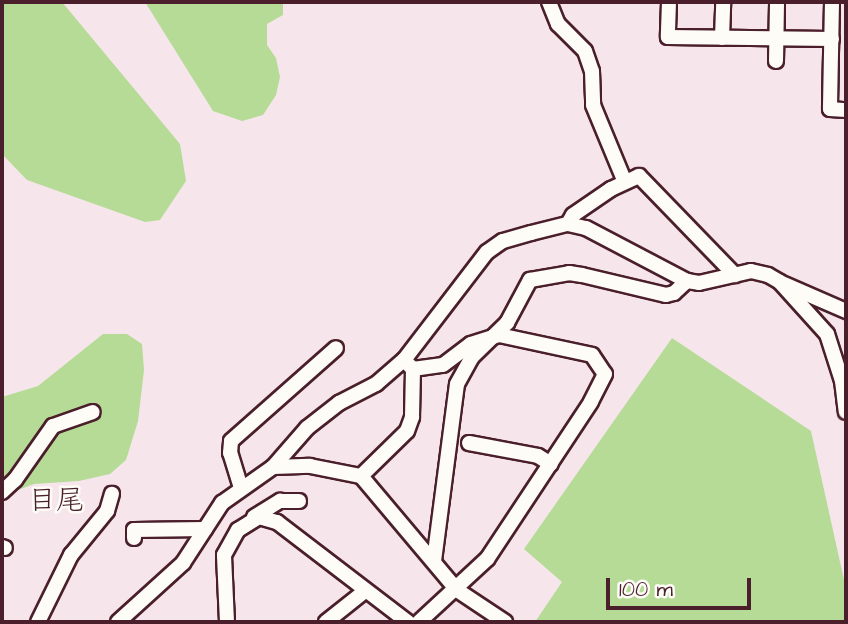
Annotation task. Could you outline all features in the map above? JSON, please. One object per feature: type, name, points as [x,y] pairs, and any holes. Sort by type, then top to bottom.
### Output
[{"type":"street","points":[[549,2],[558,24],[585,51],[592,71],[593,105],[624,180]]},
{"type":"street","points":[[669,2],[668,37],[832,39]]},
{"type":"street","points":[[722,38],[723,2]]},
{"type":"street","points":[[776,61],[777,2]]},
{"type":"street","points":[[832,2],[830,110],[846,110]]},
{"type":"street","points":[[568,224],[573,215],[624,180],[639,176],[735,275]]},
{"type":"street","points":[[118,622],[183,563],[222,503],[273,467],[307,428],[339,403],[409,365],[487,253],[503,241],[568,224],[602,235],[687,281],[699,283],[761,272],[846,311]]},
{"type":"street","points":[[434,561],[457,384],[472,357],[499,335],[530,280],[542,276],[582,275],[666,295],[674,293],[687,281]]},
{"type":"street","points":[[780,282],[827,334],[842,382],[846,410]]},
{"type":"street","points":[[409,365],[443,365],[471,344],[499,335],[592,355],[605,374],[591,402],[487,559],[457,590],[419,622]]},
{"type":"street","points":[[241,488],[230,453],[231,441],[336,348]]},
{"type":"street","points":[[361,476],[407,430],[412,417],[409,365]]},
{"type":"street","points":[[2,492],[15,480],[53,426],[93,412]]},
{"type":"street","points":[[469,443],[538,456],[551,464]]},
{"type":"street","points":[[273,467],[310,466],[361,476],[457,590],[505,622]]},
{"type":"street","points":[[38,622],[71,555],[107,511],[112,494]]},
{"type":"street","points":[[228,622],[224,555],[238,530],[280,501],[299,501]]},
{"type":"street","points":[[254,517],[266,517],[277,522],[408,622]]},
{"type":"street","points":[[134,538],[134,530],[205,529]]},
{"type":"street","points":[[326,622],[365,591]]},
{"type":"green space","points":[[2,2],[62,2],[180,144],[186,181],[160,220],[145,222],[27,180],[2,154]]},
{"type":"green space","points":[[145,2],[283,2],[283,15],[267,24],[267,45],[276,58],[280,77],[276,95],[263,115],[242,121],[213,111]]},
{"type":"green space","points":[[103,334],[127,334],[142,344],[144,370],[138,421],[126,460],[110,474],[79,481],[34,484],[2,496],[2,397],[38,386]]},
{"type":"green space","points":[[672,338],[811,431],[846,589],[846,622],[535,622],[562,582],[524,549]]},
{"type":"district","name":"目尾","points":[[56,501]]}]
